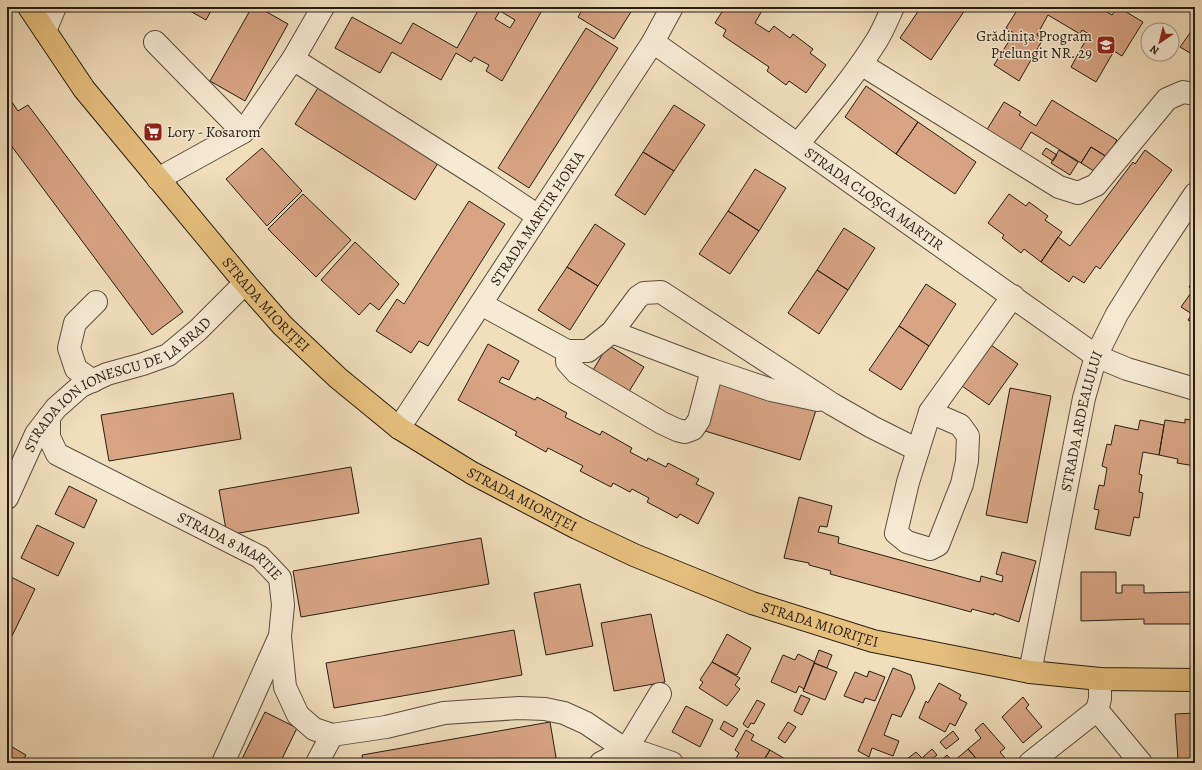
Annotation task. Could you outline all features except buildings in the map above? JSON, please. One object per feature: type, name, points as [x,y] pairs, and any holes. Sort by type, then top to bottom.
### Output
[{"type":"main road","name":"STRADA MIORIȚEI","points":[[29,7],[84,89],[158,180],[282,325],[338,378],[399,428],[472,474],[577,528],[634,555],[752,603],[873,640],[1030,672],[1100,679],[1195,680]]},
{"type":"street","points":[[45,32],[55,7]]},
{"type":"street","points":[[158,180],[243,132],[293,59],[323,7]]},
{"type":"street","name":"STRADA MARTIR HORIA","points":[[399,428],[653,42],[672,7]]},
{"type":"street","points":[[798,144],[861,64],[877,40],[893,7]]},
{"type":"street","points":[[155,42],[243,132]]},
{"type":"street","name":"STRADA CLOȘCA MARTIR","points":[[653,42],[1096,356],[1127,369],[1195,389]]},
{"type":"street","points":[[293,59],[538,216]]},
{"type":"street","points":[[861,64],[1059,187],[1078,193],[1096,185],[1167,99],[1182,92],[1195,94]]},
{"type":"street","name":"STRADA ARDEALULUI","points":[[1030,672],[1084,398],[1096,356],[1117,314],[1195,194]]},
{"type":"street","name":"STRADA ION IONESCU DE LA BRAD","points":[[7,498],[36,434],[56,408],[81,386],[108,374],[168,355],[198,330],[245,283]]},
{"type":"street","points":[[481,304],[567,351],[588,351],[612,332],[638,296],[644,293],[661,292],[832,404],[918,450]]},
{"type":"street","points":[[930,412],[960,425],[968,436],[962,484],[938,545],[930,549],[907,542],[896,533],[908,482],[930,412],[1013,296]]},
{"type":"street","points":[[93,381],[76,369],[69,348],[75,323],[96,302]]},
{"type":"street","points":[[612,332],[712,370],[771,390],[832,404]]},
{"type":"street","points":[[567,351],[567,362],[577,373],[662,423],[685,432],[693,429],[699,420],[712,370]]},
{"type":"street","name":"STRADA 8 MARTIE","points":[[49,417],[49,437],[57,454],[260,557],[280,578],[283,604],[280,636],[223,763]]},
{"type":"street","points":[[280,636],[285,687],[298,715],[314,729],[332,735],[386,727],[444,713],[519,708],[545,709],[564,713],[586,723],[626,750],[643,753],[672,763]]},
{"type":"street","points":[[1030,763],[1096,710],[1100,699],[1100,679]]},
{"type":"street","points":[[601,763],[626,750],[660,694]]},
{"type":"street","points":[[1096,710],[1141,763]]},
{"type":"street","points":[[318,763],[332,735]]},
{"type":"place","name":"Grădiniţa Program Prelungit NR. 29","points":[[1106,45]]},
{"type":"place","name":"Lory - Kosarom","points":[[153,132]]}]
